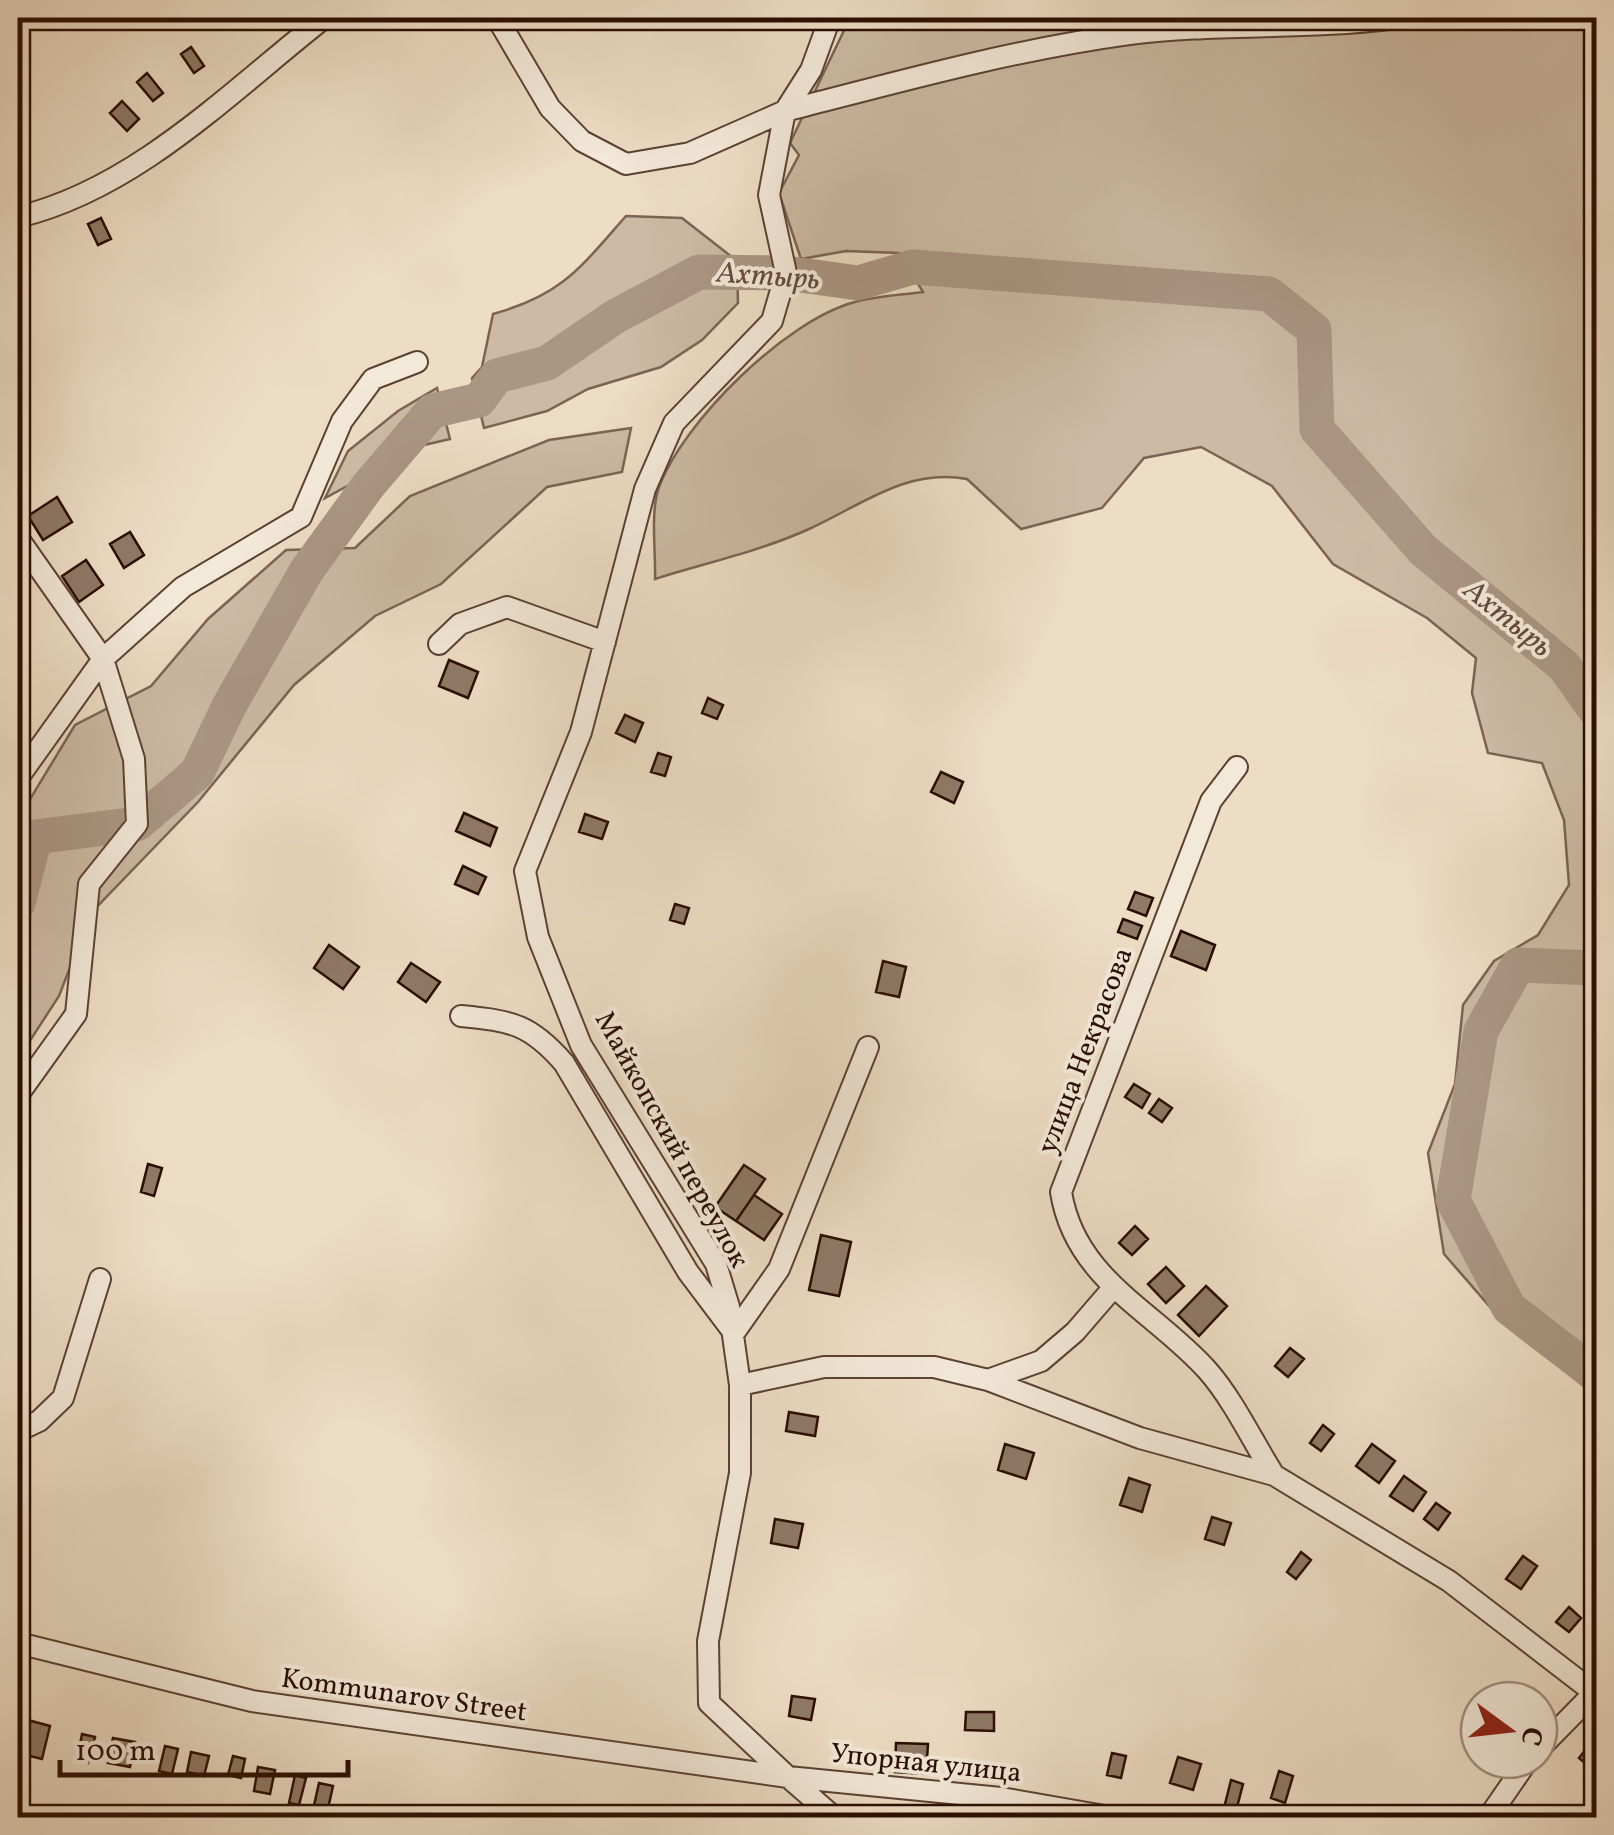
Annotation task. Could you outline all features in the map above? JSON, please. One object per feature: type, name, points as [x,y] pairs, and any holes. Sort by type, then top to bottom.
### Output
[{"type":"street","points":[[18,217],[39,212],[138,164],[324,18]]},
{"type":"street","points":[[497,18],[550,108],[582,140],[626,164],[690,153],[785,111],[942,70],[1130,34],[1331,26],[1396,18]]},
{"type":"street","points":[[785,111],[811,70],[830,18]]},
{"type":"street","name":"Майкопский переулок","points":[[740,1384],[734,1333],[716,1264],[581,1045],[538,937],[525,871],[581,732],[644,489],[674,423],[772,321],[786,273],[769,195],[785,111]]},
{"type":"street","points":[[18,778],[103,660],[183,587],[301,517],[342,422],[373,379],[417,362]]},
{"type":"street","points":[[18,538],[103,660],[134,759],[137,824],[89,884],[76,1014],[18,1096]]},
{"type":"street","points":[[439,644],[460,624],[506,606],[605,642]]},
{"type":"street","name":"улица Некрасова","points":[[1237,766],[1212,801],[1061,1192],[1066,1222],[1113,1288],[1208,1372],[1274,1475]]},
{"type":"street","points":[[461,1016],[509,1020],[540,1036],[552,1049],[688,1272],[734,1333],[779,1268],[868,1047]]},
{"type":"street","points":[[18,1431],[39,1421],[63,1398],[100,1278]]},
{"type":"street","points":[[988,1380],[1041,1361],[1075,1332],[1113,1288]]},
{"type":"street","name":"улица Некрасова","points":[[740,1384],[824,1368],[934,1367],[988,1380],[1140,1438],[1274,1475],[1449,1581],[1595,1693]]},
{"type":"street","points":[[740,1384],[740,1473],[708,1641],[708,1702],[835,1818]]},
{"type":"street","name":"Kommunarov Street","points":[[18,1643],[252,1702],[788,1776]]},
{"type":"street","points":[[1559,1729],[1595,1693]]},
{"type":"street","name":"Упорная улица","points":[[788,1776],[1001,1798],[1116,1818]]},
{"type":"street","points":[[1488,1818],[1514,1780]]},
{"type":"shaded area","points":[[850,18],[1596,18],[1596,1396],[1498,1316],[1444,1254],[1428,1153],[1455,1084],[1463,1005],[1494,961],[1538,935],[1569,885],[1564,820],[1542,763],[1488,753],[1472,693],[1476,658],[1427,618],[1333,564],[1272,486],[1201,447],[1144,458],[1102,508],[1021,529],[967,479],[924,479],[885,491],[791,537],[655,579],[654,520],[659,487],[690,433],[740,376],[799,329],[828,312],[863,300],[923,292],[899,253],[846,251],[801,259],[779,193],[799,155],[790,143]]},
{"type":"shaded area","points":[[626,216],[682,218],[737,261],[738,303],[702,340],[661,367],[588,389],[547,411],[484,428],[472,378],[482,367],[493,314],[536,298],[568,277]]},
{"type":"shaded area","points":[[437,388],[450,439],[424,445],[325,498],[348,451],[398,411]]},
{"type":"shaded area","points":[[631,428],[622,472],[547,487],[441,584],[375,616],[294,685],[198,802],[91,913],[59,996],[18,1059],[18,819],[75,725],[151,686],[208,619],[286,550],[355,548],[410,496],[549,440]]},
{"type":"building","points":[[191,47],[204,66],[194,73],[181,54]]},
{"type":"building","points":[[147,73],[163,93],[153,101],[137,82]]},
{"type":"building","points":[[122,101],[139,119],[127,131],[110,113]]},
{"type":"building","points":[[101,218],[111,239],[98,245],[88,224]]},
{"type":"building","points":[[57,497],[72,522],[43,540],[28,516]]},
{"type":"building","points":[[130,532],[144,555],[124,568],[110,544]]},
{"type":"building","points":[[86,560],[103,585],[79,602],[62,576]]},
{"type":"building","points":[[449,660],[478,672],[468,698],[439,686]]},
{"type":"building","points":[[708,698],[723,705],[717,719],[702,713]]},
{"type":"building","points":[[625,715],[643,723],[635,742],[616,733]]},
{"type":"building","points":[[658,753],[671,757],[665,776],[651,772]]},
{"type":"building","points":[[941,772],[963,782],[954,803],[931,792]]},
{"type":"building","points":[[464,813],[497,828],[490,846],[456,831]]},
{"type":"building","points":[[585,814],[608,822],[602,839],[579,832]]},
{"type":"building","points":[[463,866],[486,877],[478,894],[455,884]]},
{"type":"building","points":[[1135,892],[1153,898],[1146,916],[1128,909]]},
{"type":"building","points":[[675,904],[689,908],[684,924],[670,920]]},
{"type":"building","points":[[1123,919],[1142,926],[1137,939],[1118,932]]},
{"type":"building","points":[[1181,931],[1215,945],[1206,970],[1171,956]]},
{"type":"building","points":[[329,945],[359,967],[343,989],[314,968]]},
{"type":"building","points":[[883,961],[906,967],[899,997],[876,992]]},
{"type":"building","points":[[411,963],[440,982],[426,1002],[398,982]]},
{"type":"building","points":[[1134,1084],[1150,1094],[1142,1108],[1125,1097]]},
{"type":"building","points":[[1159,1099],[1172,1108],[1162,1122],[1149,1113]]},
{"type":"building","points":[[148,1164],[162,1168],[154,1196],[141,1192]]},
{"type":"building","points":[[744,1165],[765,1179],[736,1221],[715,1207]]},
{"type":"building","points":[[754,1195],[782,1214],[764,1240],[736,1221]]},
{"type":"building","points":[[1135,1226],[1148,1239],[1132,1255],[1119,1243]]},
{"type":"building","points":[[821,1235],[851,1242],[839,1296],[809,1290]]},
{"type":"building","points":[[1166,1267],[1184,1286],[1166,1303],[1148,1284]]},
{"type":"building","points":[[1206,1286],[1227,1306],[1199,1336],[1178,1315]]},
{"type":"building","points":[[1290,1348],[1304,1359],[1288,1377],[1275,1366]]},
{"type":"building","points":[[789,1412],[818,1417],[815,1436],[786,1431]]},
{"type":"building","points":[[1323,1425],[1334,1434],[1321,1451],[1310,1443]]},
{"type":"building","points":[[1005,1444],[1034,1453],[1026,1479],[998,1470]]},
{"type":"building","points":[[1372,1444],[1395,1461],[1379,1483],[1356,1466]]},
{"type":"building","points":[[1404,1476],[1426,1492],[1413,1511],[1390,1496]]},
{"type":"building","points":[[1129,1478],[1150,1485],[1142,1512],[1120,1505]]},
{"type":"building","points":[[1436,1503],[1450,1513],[1438,1530],[1424,1519]]},
{"type":"building","points":[[1212,1517],[1231,1523],[1224,1545],[1205,1539]]},
{"type":"building","points":[[775,1519],[803,1524],[798,1548],[771,1543]]},
{"type":"building","points":[[1301,1552],[1311,1560],[1296,1579],[1287,1572]]},
{"type":"building","points":[[1523,1556],[1537,1566],[1521,1589],[1506,1579]]},
{"type":"building","points":[[1569,1607],[1581,1618],[1569,1632],[1556,1622]]},
{"type":"building","points":[[792,1696],[815,1699],[811,1720],[789,1716]]},
{"type":"building","points":[[966,1712],[994,1712],[994,1731],[965,1730]]},
{"type":"building","points":[[24,1719],[50,1726],[42,1759],[18,1753]]},
{"type":"building","points":[[82,1734],[95,1737],[88,1763],[77,1761]]},
{"type":"building","points":[[113,1738],[135,1742],[130,1767],[108,1763]]},
{"type":"building","points":[[896,1743],[928,1744],[926,1774],[895,1772]]},
{"type":"building","points":[[1590,1744],[1596,1748],[1591,1768],[1579,1758]]},
{"type":"building","points":[[165,1746],[178,1749],[172,1774],[159,1771]]},
{"type":"building","points":[[191,1752],[209,1756],[204,1776],[187,1772]]},
{"type":"building","points":[[1112,1753],[1126,1756],[1121,1778],[1107,1775]]},
{"type":"building","points":[[233,1756],[245,1759],[241,1778],[228,1775]]},
{"type":"building","points":[[1178,1757],[1201,1764],[1193,1790],[1170,1783]]},
{"type":"building","points":[[258,1767],[275,1770],[270,1794],[254,1791]]},
{"type":"building","points":[[1279,1771],[1293,1776],[1285,1803],[1271,1798]]},
{"type":"building","points":[[295,1775],[306,1778],[299,1805],[289,1803]]},
{"type":"building","points":[[1231,1780],[1243,1784],[1236,1811],[1224,1808]]},
{"type":"building","points":[[319,1783],[333,1786],[327,1813],[313,1810]]},
{"type":"waterway","name":"Ахтырь","points":[[18,903],[35,837],[137,824],[197,773],[229,706],[307,570],[368,486],[432,411],[479,400],[497,376],[547,363],[616,316],[699,272],[786,273],[858,283],[913,267],[1269,294],[1314,330],[1317,429],[1423,550],[1564,666],[1596,711]]},
{"type":"waterway","name":"Ахтырь","points":[[1596,968],[1518,965],[1481,1031],[1453,1200],[1509,1308],[1596,1375]]}]
